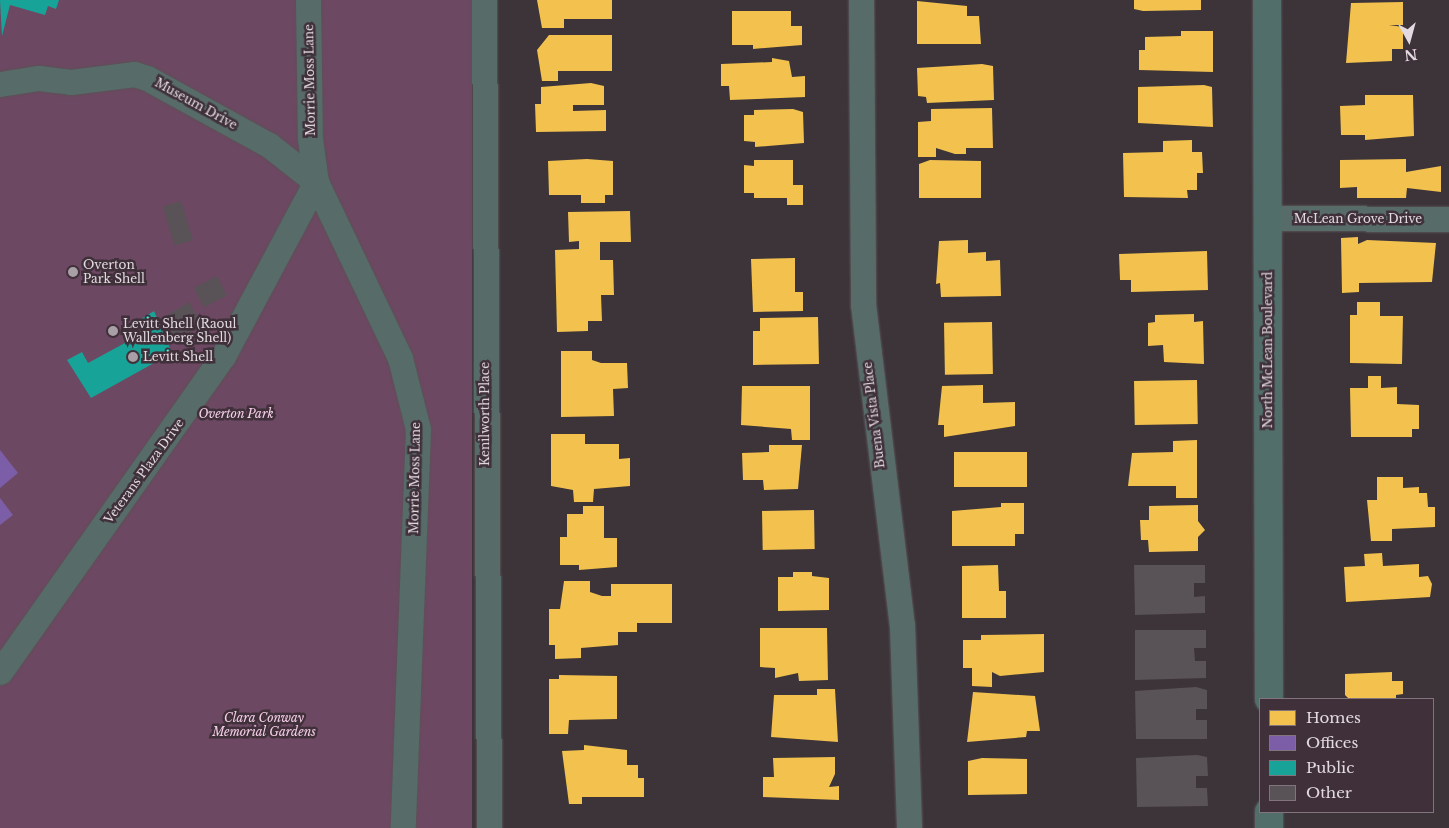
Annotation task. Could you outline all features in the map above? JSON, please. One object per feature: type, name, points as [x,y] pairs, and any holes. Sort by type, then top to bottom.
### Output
[{"type":"main road","name":"North McLean Boulevard","points":[[1267,0],[1269,698]]},
{"type":"main road","points":[[1269,813],[1269,828]]},
{"type":"street","name":"Morrie Moss Lane","points":[[308,0],[310,139],[316,182],[400,358],[418,429],[403,828]]},
{"type":"street","name":"Kenilworth Place","points":[[484,0],[489,828]]},
{"type":"street","name":"Buena Vista Place","points":[[862,0],[863,304],[902,625],[909,828]]},
{"type":"street","name":"Museum Drive","points":[[0,84],[39,78],[71,82],[134,74],[148,78],[269,145],[316,182]]},
{"type":"street","name":"Veterans Plaza Drive","points":[[0,672],[223,356],[316,182]]},
{"type":"street","name":"McLean Grove Drive","points":[[1268,218],[1449,219]]},
{"type":"green space","name":"Overton Park","points":[[0,0],[472,0],[472,828],[0,828]]},
{"type":"building: Homes","points":[[537,0],[612,0],[612,19],[564,19],[564,28],[542,28]]},
{"type":"building: Homes","points":[[1134,0],[1201,0],[1201,10],[1143,11],[1134,9]]},
{"type":"building: Homes","points":[[917,1],[967,6],[967,16],[979,16],[981,44],[917,44]]},
{"type":"building: Homes","points":[[1403,2],[1403,25],[1389,25],[1403,27],[1403,49],[1392,49],[1392,61],[1346,63],[1351,3]]},
{"type":"building: Homes","points":[[732,11],[791,11],[791,26],[802,26],[802,45],[753,49],[753,45],[732,45]]},
{"type":"building: Homes","points":[[1181,31],[1213,31],[1213,72],[1139,70],[1139,50],[1145,50],[1145,37],[1181,36]]},
{"type":"building: Homes","points":[[549,35],[612,35],[612,71],[558,71],[558,81],[542,81],[537,50]]},
{"type":"building: Homes","points":[[772,58],[789,61],[792,77],[805,76],[805,97],[730,100],[729,86],[721,86],[721,64],[772,62]]},
{"type":"building: Homes","points":[[982,64],[993,66],[994,100],[927,103],[926,97],[918,96],[917,68]]},
{"type":"building: Homes","points":[[591,83],[604,86],[604,105],[573,105],[573,111],[606,110],[606,131],[536,132],[535,104],[541,104],[541,87]]},
{"type":"building: Homes","points":[[1204,85],[1212,87],[1213,127],[1138,123],[1138,87]]},
{"type":"building: Homes","points":[[1365,95],[1413,95],[1414,136],[1365,140],[1365,135],[1341,135],[1340,106],[1365,105]]},
{"type":"building: Homes","points":[[992,108],[993,148],[966,148],[966,154],[955,154],[936,148],[936,157],[918,157],[918,122],[931,121],[931,109]]},
{"type":"building: Homes","points":[[793,109],[803,112],[804,143],[755,147],[755,142],[744,141],[744,115],[754,115],[754,110]]},
{"type":"building: Homes","points":[[1192,140],[1192,152],[1202,152],[1203,173],[1197,173],[1197,190],[1187,190],[1188,198],[1124,197],[1123,153],[1163,152],[1163,141]]},
{"type":"building: Homes","points":[[587,159],[613,161],[613,195],[605,195],[605,203],[581,203],[581,195],[549,195],[548,161]]},
{"type":"building: Homes","points":[[1406,159],[1406,172],[1441,166],[1441,192],[1407,188],[1406,198],[1357,198],[1357,187],[1340,188],[1340,160]]},
{"type":"building: Homes","points":[[754,160],[793,160],[793,185],[803,185],[803,205],[787,205],[787,198],[754,198],[754,193],[744,193],[744,165],[754,166]]},
{"type":"building: Homes","points":[[930,160],[981,161],[981,198],[919,198],[919,164]]},
{"type":"building: Homes","points":[[630,211],[631,242],[600,242],[600,260],[613,260],[614,295],[601,295],[602,321],[588,321],[588,331],[557,332],[555,250],[579,249],[579,241],[569,242],[568,212]]},
{"type":"building: Homes","points":[[1358,237],[1358,244],[1367,240],[1436,243],[1432,282],[1359,283],[1359,292],[1342,293],[1341,238]]},
{"type":"building: Homes","points":[[968,240],[968,253],[986,252],[986,261],[1000,260],[1001,296],[941,297],[940,283],[936,284],[939,241]]},
{"type":"building: Homes","points":[[1207,251],[1208,290],[1131,292],[1131,280],[1120,280],[1119,254]]},
{"type":"building: Homes","points":[[795,258],[795,292],[803,292],[803,311],[753,312],[751,259]]},
{"type":"building: Homes","points":[[1357,302],[1380,302],[1380,316],[1403,316],[1402,364],[1350,363],[1350,315],[1357,315]]},
{"type":"building: Homes","points":[[1194,314],[1194,322],[1203,321],[1204,364],[1164,362],[1163,345],[1148,346],[1148,323],[1155,322],[1155,315]]},
{"type":"building: Homes","points":[[818,317],[819,364],[753,365],[753,331],[760,331],[760,318]]},
{"type":"building: Homes","points":[[992,322],[993,374],[945,375],[944,323]]},
{"type":"building: Homes","points":[[561,351],[592,351],[592,360],[601,363],[627,363],[628,388],[613,389],[614,416],[561,417]]},
{"type":"building: Homes","points":[[1368,376],[1381,376],[1381,388],[1397,387],[1397,404],[1419,405],[1419,429],[1412,429],[1412,437],[1351,437],[1350,388],[1368,388]]},
{"type":"building: Homes","points":[[1197,380],[1198,424],[1135,425],[1134,381]]},
{"type":"building: Homes","points":[[983,385],[983,403],[1015,402],[1015,426],[944,437],[944,425],[938,425],[942,386]]},
{"type":"building: Homes","points":[[742,386],[810,386],[810,440],[792,440],[791,429],[741,425]]},
{"type":"building: Homes","points":[[551,434],[585,434],[585,444],[619,444],[619,459],[630,458],[630,486],[594,489],[593,502],[574,502],[573,490],[551,486]]},
{"type":"building: Homes","points":[[1197,440],[1197,498],[1176,498],[1176,486],[1128,486],[1132,453],[1173,452],[1173,441]]},
{"type":"building: Homes","points":[[769,445],[802,445],[798,489],[764,490],[763,480],[743,480],[742,453],[769,452]]},
{"type":"building: Homes","points":[[954,452],[1027,452],[1027,487],[954,487]]},
{"type":"building: Homes","points":[[1377,477],[1403,477],[1403,488],[1419,487],[1419,493],[1427,493],[1428,507],[1435,507],[1435,527],[1392,529],[1392,541],[1371,541],[1367,500],[1377,500]]},
{"type":"building: Homes","points":[[1001,503],[1024,503],[1024,534],[1015,534],[1015,546],[952,546],[952,511],[1001,507]]},
{"type":"building: Homes","points":[[1198,505],[1198,521],[1205,530],[1198,537],[1198,551],[1149,552],[1148,540],[1141,540],[1140,520],[1149,520],[1149,506]]},
{"type":"building: Homes","points":[[583,506],[604,506],[604,538],[617,538],[617,567],[579,570],[579,565],[560,565],[560,537],[567,537],[567,514],[583,514]]},
{"type":"building: Homes","points":[[814,510],[815,549],[763,550],[762,511]]},
{"type":"building: Homes","points":[[1382,553],[1383,566],[1419,564],[1419,577],[1428,576],[1432,584],[1430,597],[1346,602],[1344,567],[1365,566],[1364,554]]},
{"type":"building: Homes","points":[[998,565],[999,591],[1006,591],[1006,618],[962,618],[962,566]]},
{"type":"building: Homes","points":[[793,572],[812,572],[812,576],[829,578],[829,610],[778,611],[778,577],[793,577]]},
{"type":"building: Homes","points":[[564,581],[590,581],[590,592],[602,596],[611,596],[611,584],[672,584],[672,623],[637,623],[637,632],[618,632],[618,645],[581,648],[581,658],[555,659],[555,645],[549,645],[549,609],[560,609]]},
{"type":"building: Homes","points":[[760,628],[827,628],[828,680],[799,681],[798,673],[775,678],[775,668],[760,667]]},
{"type":"building: Homes","points":[[1044,634],[1044,672],[1000,676],[992,672],[992,687],[972,686],[972,668],[963,668],[963,640],[981,640],[981,635]]},
{"type":"building: Homes","points":[[1392,672],[1392,681],[1403,681],[1403,694],[1396,695],[1396,698],[1348,698],[1345,695],[1345,674]]},
{"type":"building: Homes","points":[[559,675],[617,676],[617,719],[569,720],[568,734],[549,734],[549,679],[559,679]]},
{"type":"building: Homes","points":[[817,689],[835,689],[838,742],[771,737],[774,695],[817,695]]},
{"type":"building: Homes","points":[[973,692],[1035,696],[1040,731],[1027,731],[1026,737],[967,742]]},
{"type":"building: Homes","points":[[584,745],[627,750],[627,765],[638,765],[638,778],[644,778],[644,797],[582,797],[582,804],[569,804],[562,751],[584,750]]},
{"type":"building: Homes","points":[[835,757],[835,774],[829,787],[839,786],[839,800],[763,797],[763,777],[774,777],[773,758]]},
{"type":"building: Homes","points":[[982,758],[1027,759],[1027,794],[968,795],[968,761]]},
{"type":"building: Offices","points":[[0,450],[18,473],[0,488]]},
{"type":"building: Offices","points":[[0,498],[13,515],[0,525]]},
{"type":"building: Public","points":[[0,0],[59,0],[56,9],[48,6],[45,15],[10,5],[2,36]]},
{"type":"building: Public","name":"Levitt Shell","points":[[154,311],[172,353],[91,398],[67,360],[82,352],[88,363],[147,331],[141,319]]},
{"type":"building: Other","points":[[181,201],[193,240],[175,246],[163,207]]},
{"type":"building: Other","points":[[217,276],[227,296],[204,307],[194,288]]},
{"type":"building: Other","points":[[189,302],[202,325],[167,345],[159,320]]},
{"type":"building: Other","points":[[1134,565],[1205,565],[1205,583],[1194,583],[1194,597],[1205,596],[1205,613],[1135,615]]},
{"type":"building: Other","points":[[1135,630],[1206,630],[1206,648],[1194,648],[1195,661],[1206,661],[1206,678],[1135,680]]},
{"type":"building: Other","points":[[1196,687],[1207,690],[1207,709],[1196,709],[1196,720],[1207,720],[1207,739],[1136,739],[1135,691]]},
{"type":"building: Other","points":[[1197,755],[1207,757],[1208,776],[1196,776],[1196,788],[1207,788],[1208,806],[1137,807],[1136,758]]},
{"type":"place","name":"Overton Park Shell","points":[[73,272]]},
{"type":"place","name":"Levitt Shell (Raoul Wallenberg Shell)","points":[[113,331]]},
{"type":"place","name":"Levitt Shell","points":[[133,357]]},
{"type":"park label","name":"Clara Conway Memorial Gardens","points":[[264,725]]}]
